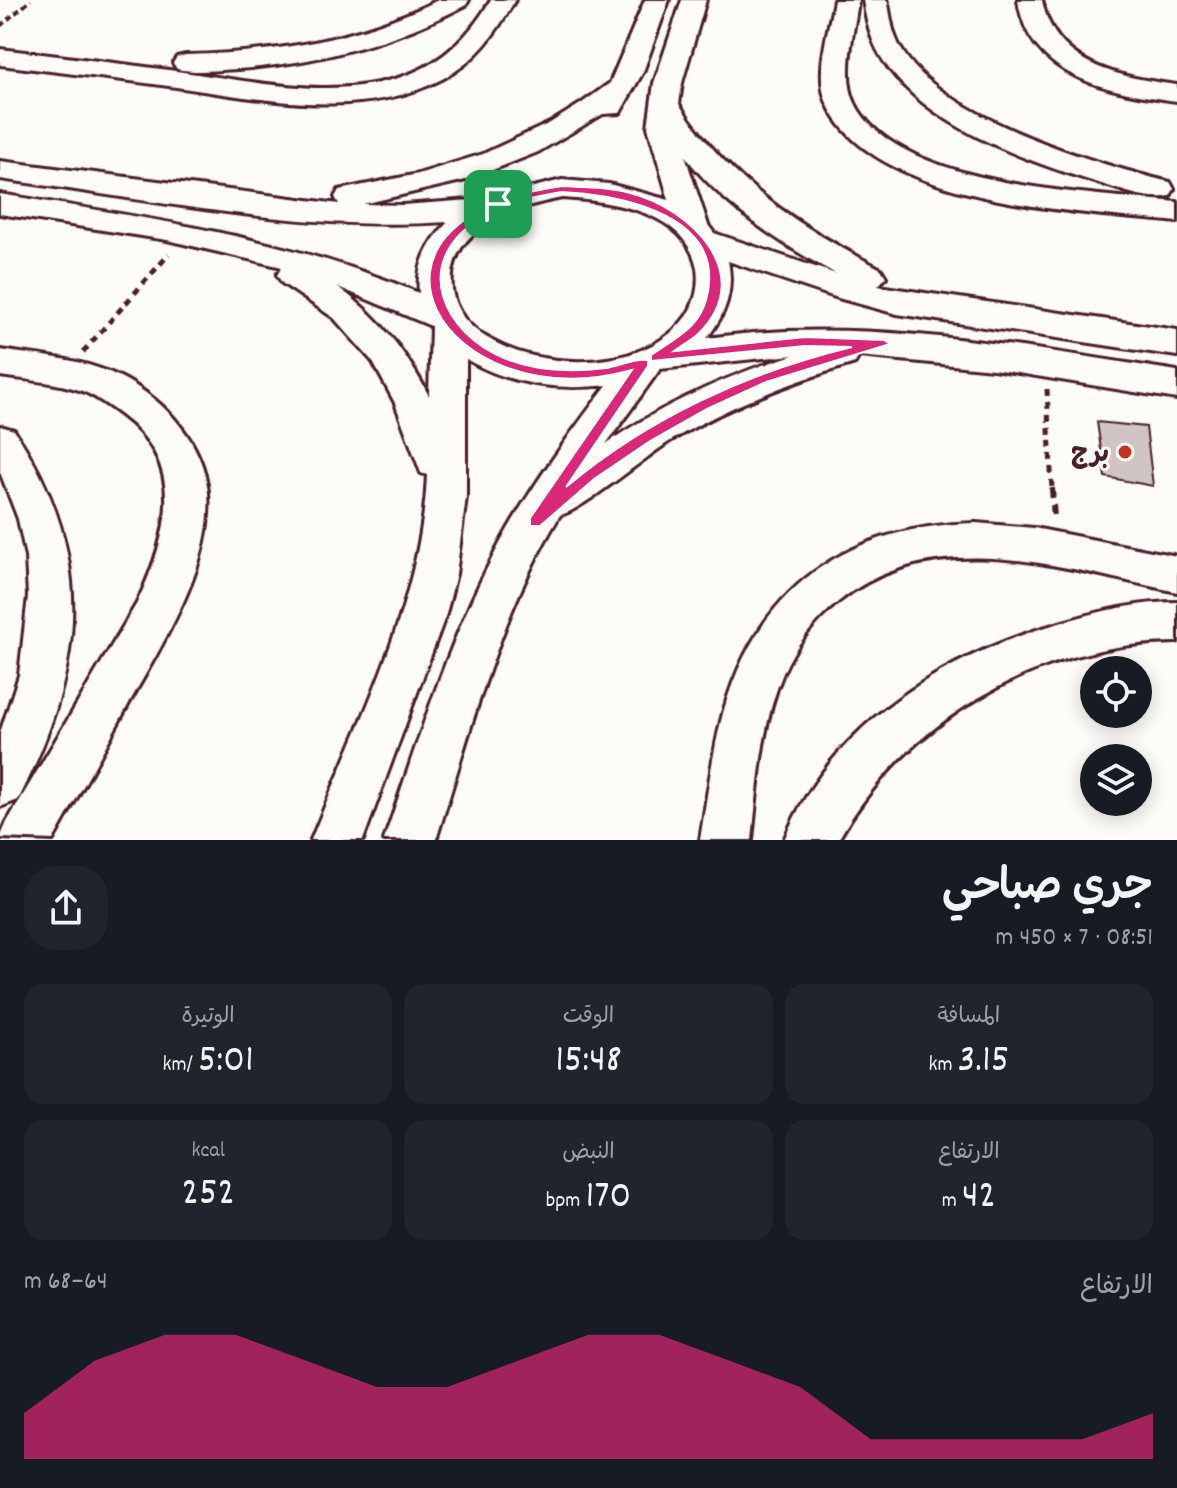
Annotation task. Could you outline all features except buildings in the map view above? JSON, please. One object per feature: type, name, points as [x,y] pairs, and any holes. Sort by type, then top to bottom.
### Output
[{"type":"street","points":[[1,43],[166,62],[256,60],[350,44],[392,31],[457,0]]},
{"type":"street","points":[[1,43],[261,91],[317,96],[352,94],[396,85],[444,67],[465,52],[487,26],[503,0]]},
{"type":"street","points":[[657,0],[630,72],[605,113],[581,138],[452,236],[440,255],[434,276],[436,297],[447,321],[470,345],[499,361],[533,371],[570,375],[608,372],[650,360],[730,347],[805,342],[884,344],[1045,364],[1177,385]]},
{"type":"street","points":[[410,840],[488,612],[535,522],[650,360],[678,345],[695,329],[707,312],[714,294],[715,275],[710,257],[697,236],[667,152],[662,127],[664,102],[694,0]]},
{"type":"street","points":[[1030,0],[1034,22],[1042,37],[1058,53],[1112,80],[1177,93]]},
{"type":"street","points":[[860,1],[874,18],[892,55],[930,93],[957,112],[1025,148],[1075,167],[1177,193]]},
{"type":"street","points":[[860,1],[837,83],[840,102],[851,122],[880,147],[933,174],[972,185],[1177,212]]},
{"type":"street","points":[[256,206],[359,196],[445,177],[500,159],[549,137],[590,113],[622,87]]},
{"type":"street","points":[[664,102],[683,138],[713,174],[755,211],[809,246],[873,279],[945,310]]},
{"type":"street","points":[[0,170],[256,206],[350,215],[493,207],[529,194],[562,189],[596,190],[629,196],[659,207],[697,236],[850,290],[945,310],[1177,343]]},
{"type":"street","points":[[0,204],[198,237],[325,270],[447,321]]},
{"type":"street","points":[[198,237],[274,265],[315,286],[352,314],[383,347],[408,386],[427,432],[446,497]]},
{"type":"street","points":[[337,840],[424,614],[435,574],[446,497],[447,321]]},
{"type":"street","points":[[535,522],[600,468],[645,437],[702,405],[762,379],[822,359],[884,344]]},
{"type":"street","points":[[0,363],[64,374],[110,388],[135,404],[147,412],[174,444],[187,485],[186,533],[169,587],[25,840]]},
{"type":"street","points":[[0,441],[26,483],[51,582],[49,638],[35,702],[0,783]]},
{"type":"street","points":[[726,840],[744,726],[759,674],[781,630],[812,595],[851,567],[898,549],[949,541],[1005,544],[1177,574]]},
{"type":"street","points":[[810,840],[843,787],[882,743],[932,701],[982,669],[1039,647],[1105,631],[1177,622]]},
{"type":"path","points":[[1,43],[31,0]]},
{"type":"path","points":[[64,374],[198,237]]},
{"type":"path","points":[[1045,364],[1056,552]]},
{"type":"place","name":"برج","points":[[1125,452]]},
{"type":"route","points":[[562,189],[596,190],[629,196],[659,207],[684,223],[701,241],[710,257],[715,275],[714,294],[707,312],[695,329],[678,345],[655,358],[730,347],[805,342],[884,344],[822,359],[762,379],[702,405],[645,437],[589,476],[535,522],[580,452],[644,363],[608,372],[570,375],[533,371],[499,361],[470,345],[449,325],[436,297],[434,276],[440,255],[452,236],[470,220],[498,204],[529,194],[562,189]]}]
